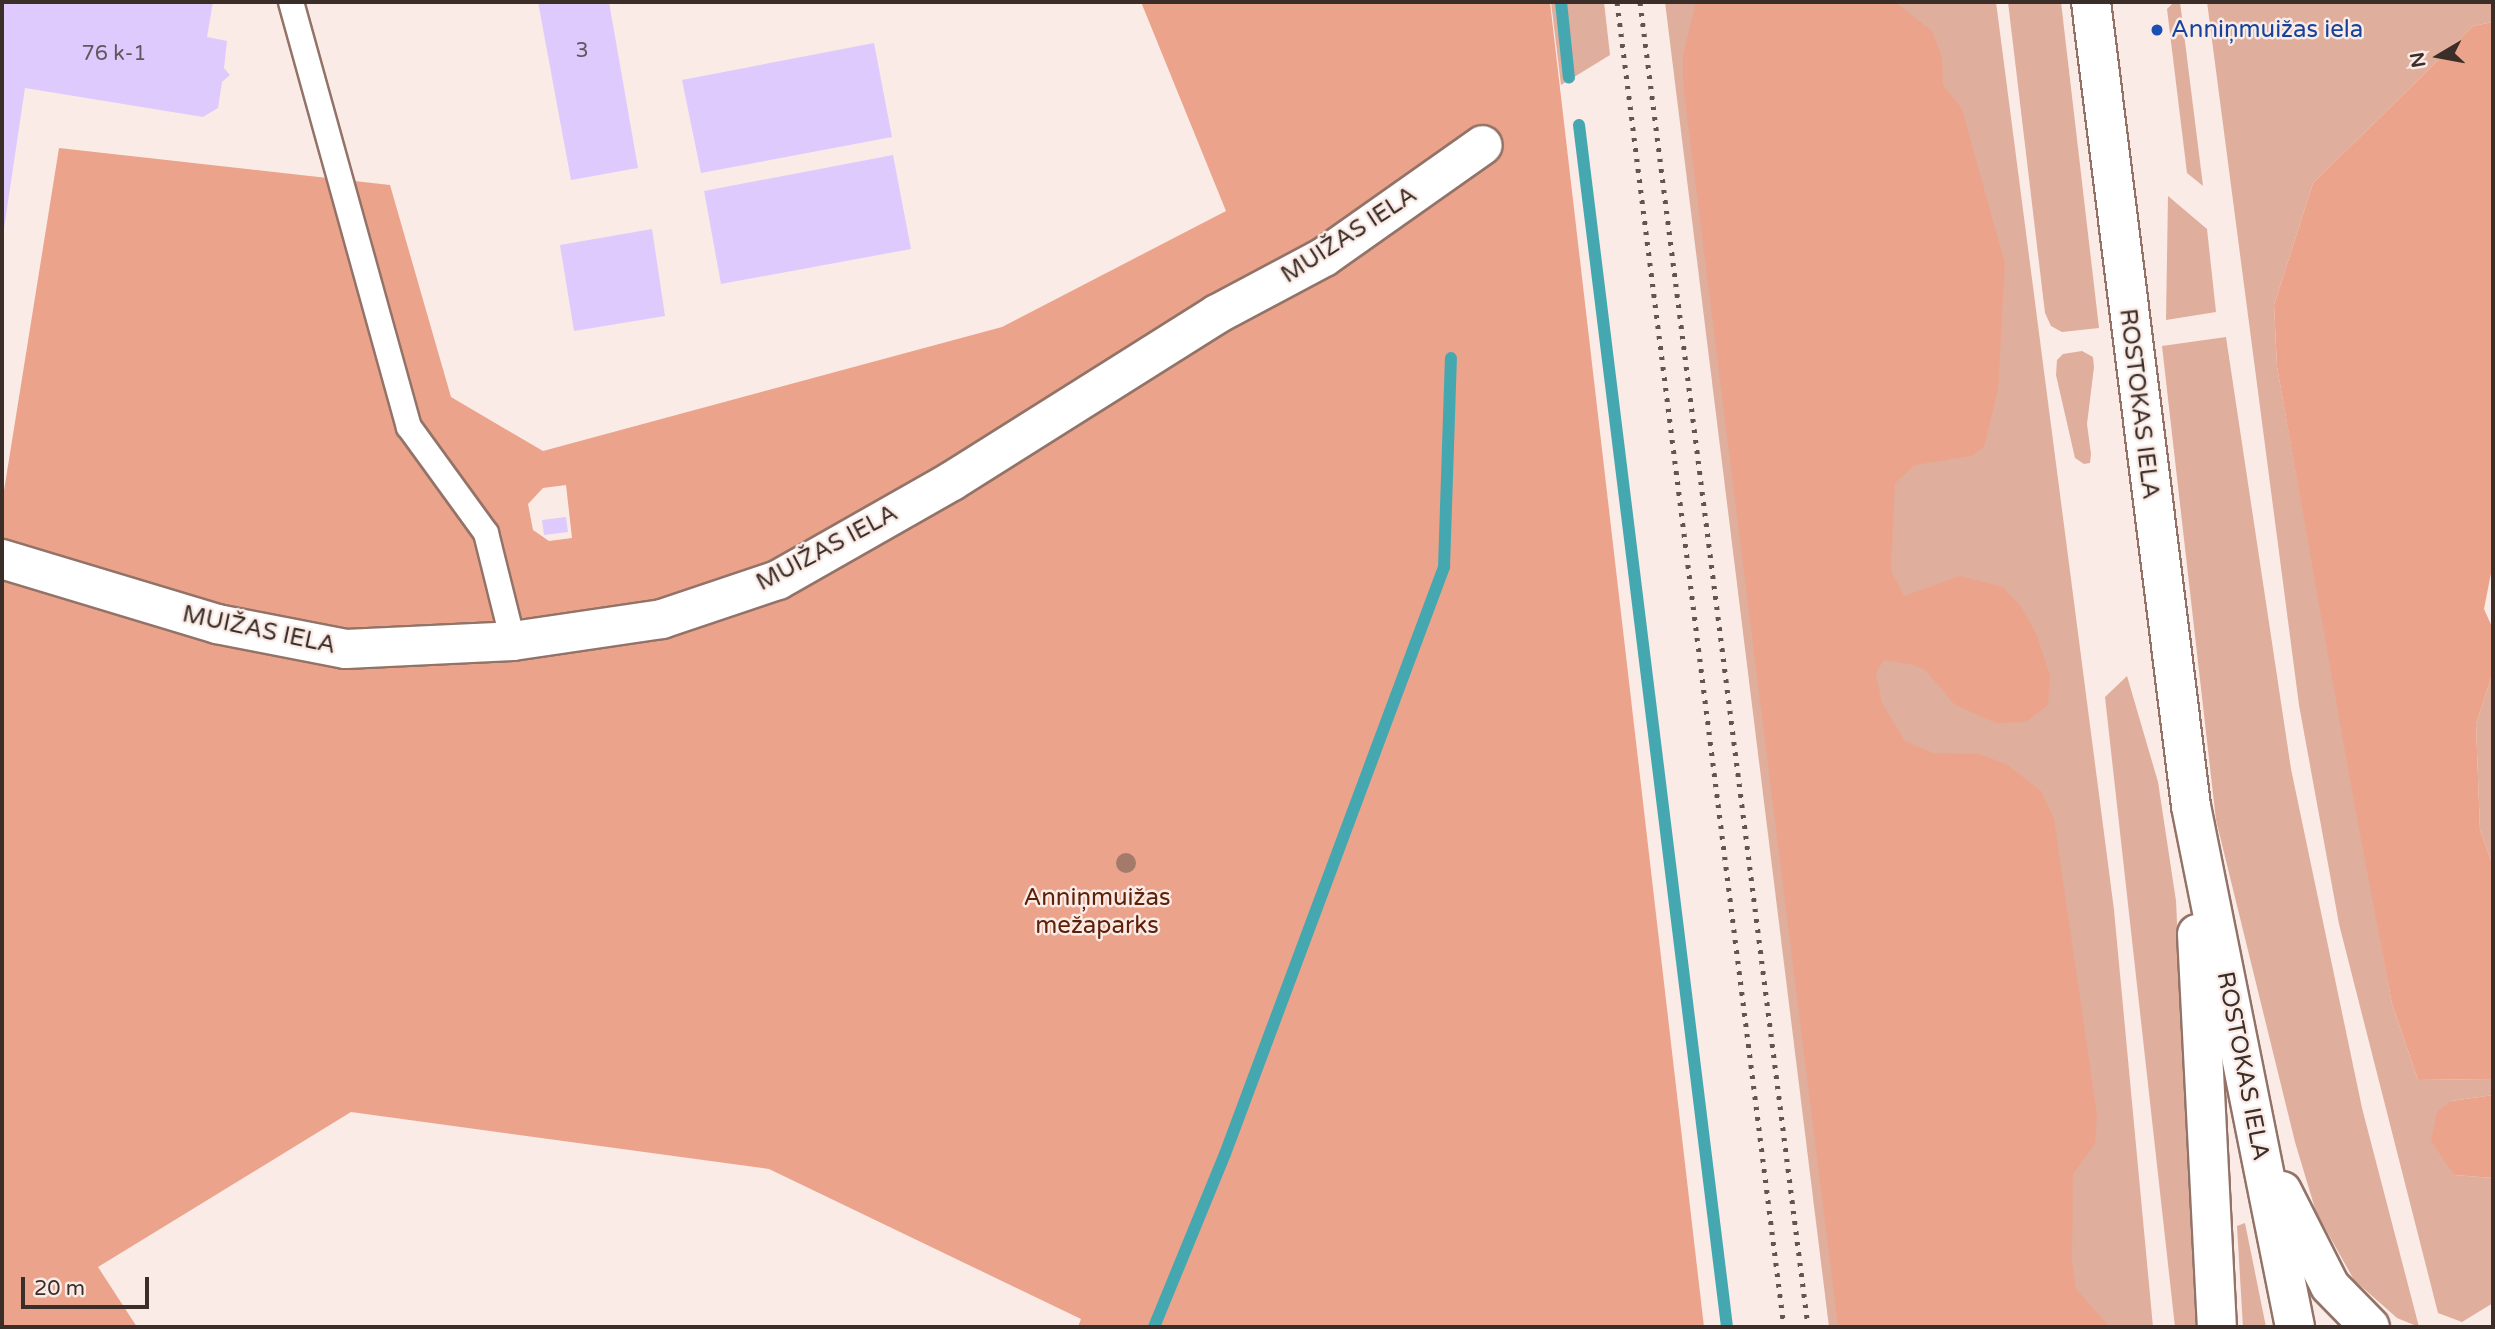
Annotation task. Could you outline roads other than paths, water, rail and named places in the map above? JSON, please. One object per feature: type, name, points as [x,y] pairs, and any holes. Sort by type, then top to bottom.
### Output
[{"type":"street","name":"ROSTOKAS IELA","points":[[2091,2],[2191,806],[2217,1327]]},
{"type":"street","name":"MUIŽAS IELA","points":[[2,559],[217,624],[345,649],[513,641],[662,619],[778,580],[952,481],[1217,314],[1324,257],[1483,145]]},
{"type":"street","name":"ROSTOKAS IELA","points":[[2191,806],[2295,1327]]},
{"type":"street","points":[[2259,1145],[2330,1286],[2370,1327]]},
{"type":"lane","points":[[291,2],[409,427],[486,533],[513,641]]},
{"type":"waterway","points":[[1561,2],[1569,78]]},
{"type":"waterway","points":[[1579,125],[1727,1327]]},
{"type":"waterway","points":[[1154,1327],[1225,1154],[1444,567],[1451,358]]},
{"type":"railway","points":[[1617,2],[1784,1327]]},
{"type":"railway","points":[[1640,2],[1808,1327]]},
{"type":"place","name":"Anniņmuižas iela","points":[[2157,30]]},
{"type":"park label","name":"Anniņmuižas mežaparks","points":[[1097,912]]}]
